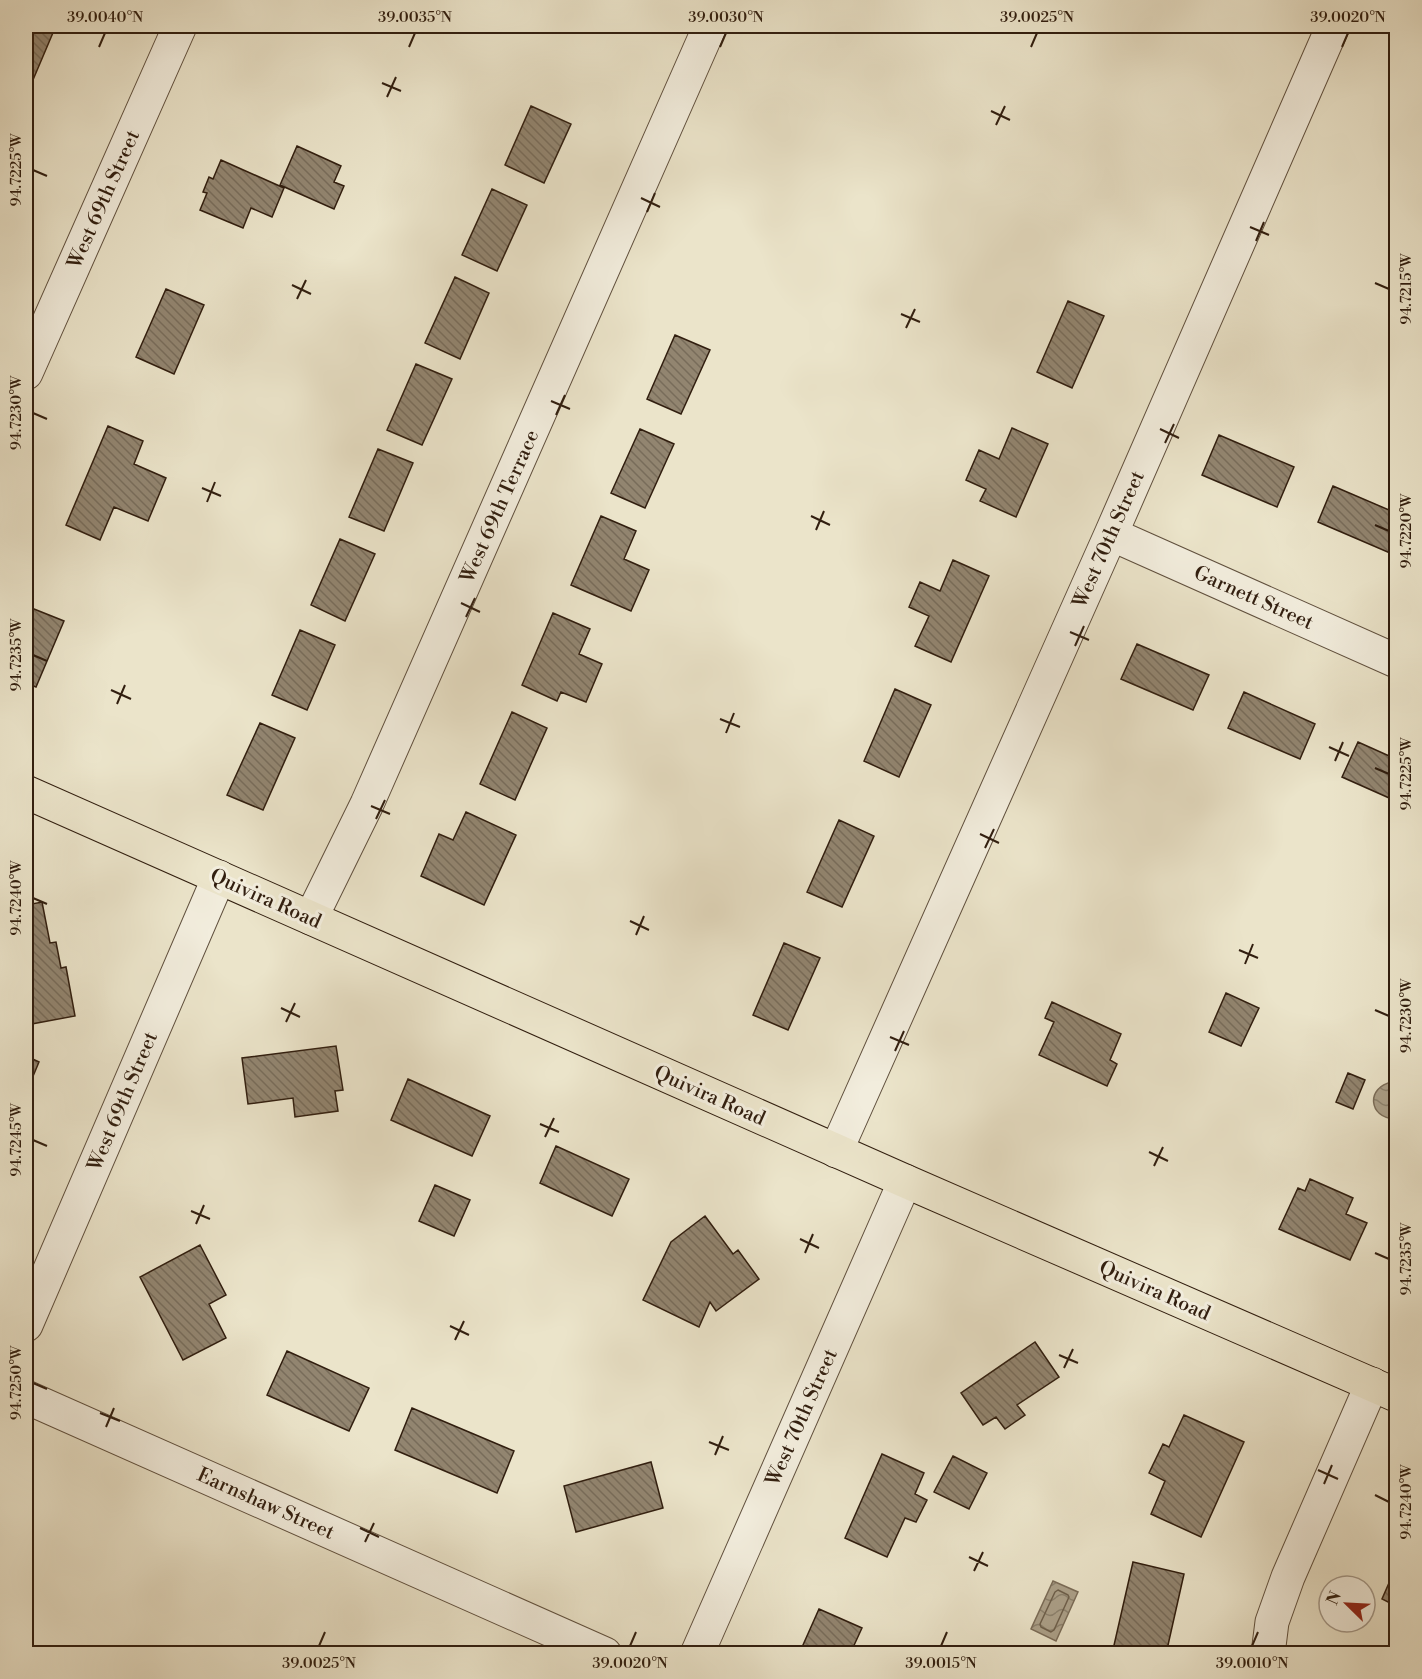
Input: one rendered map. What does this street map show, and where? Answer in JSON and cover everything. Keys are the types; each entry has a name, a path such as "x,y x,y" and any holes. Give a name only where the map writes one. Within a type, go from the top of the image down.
{"main road":[{"name":"Quivira Road","path":"26,792 836,1151 1384,1390"}],"street":[{"name":"West 69th Street","path":"26,373 180,26"},
{"name":"West 69th Terrace","path":"311,918 368,804 710,26"},
{"name":"West 70th Street","path":"836,1151 1111,534 1333,26"},
{"name":"Garnett Street","path":"1111,534 1396,661"},
{"name":"West 69th Street","path":"26,1324 219,877"},
{"name":"West 70th Street","path":"697,1653 905,1181"},
{"path":"1268,1653 1272,1622 1288,1577 1384,1390"},
{"name":"Earnshaw Street","path":"26,1397 605,1653"}],"water":[{"path":"1392,1082 1396,1083 1396,1119 1379,1114 1374,1102 1374,1096 1378,1090"},
{"path":"1053,1581 1078,1592 1056,1641 1031,1629"}],"building":[{"path":"26,26 55,28 27,94"},
{"path":"531,106 571,124 544,183 505,165"},
{"path":"297,146 341,166 334,182 344,186 334,209 280,185"},
{"path":"221,160 284,188 272,217 251,208 243,228 200,210 207,193 203,192 209,177 213,179"},
{"path":"492,189 527,205 497,271 462,255"},
{"path":"455,277 489,293 460,359 425,343"},
{"path":"166,289 204,305 174,374 136,357"},
{"path":"1068,301 1104,316 1072,388 1037,372"},
{"path":"675,335 710,350 681,414 647,399"},
{"path":"416,364 452,379 422,445 387,430"},
{"path":"108,426 143,441 134,464 166,478 148,521 114,507 100,540 66,525"},
{"path":"1012,428 1048,444 1016,517 980,501 986,489 966,480 979,450 999,459"},
{"path":"640,429 674,444 645,508 611,493"},
{"path":"1219,435 1294,467 1277,507 1202,475"},
{"path":"378,449 413,463 384,531 349,517"},
{"path":"1333,486 1396,513 1396,538 1390,553 1318,522"},
{"path":"601,516 636,531 624,559 649,570 631,611 571,585"},
{"path":"340,539 375,554 345,621 311,605"},
{"path":"953,560 989,576 951,662 915,646 929,616 909,607 920,582 940,591"},
{"path":"29,607 64,621 36,687 26,683 26,615"},
{"path":"553,613 590,629 579,654 602,664 586,702 561,692 557,701 522,685"},
{"path":"300,630 335,645 307,710 272,695"},
{"path":"1137,644 1209,675 1193,710 1121,679"},
{"path":"895,689 931,705 899,777 864,761"},
{"path":"1244,692 1315,724 1300,759 1228,728"},
{"path":"512,712 547,728 515,800 480,784"},
{"path":"260,723 295,738 263,810 227,795"},
{"path":"1358,742 1396,759 1396,801 1342,777"},
{"path":"466,812 516,835 484,905 421,876 439,834 453,840"},
{"path":"839,820 874,836 842,907 807,892"},
{"path":"42,902 50,943 56,942 61,968 66,967 75,1016 26,1025 26,905"},
{"path":"784,943 820,958 788,1030 753,1015"},
{"path":"1226,993 1259,1008 1241,1046 1209,1032"},
{"path":"1052,1002 1121,1034 1110,1060 1117,1064 1107,1086 1039,1055 1054,1022 1045,1018"},
{"path":"336,1046 343,1090 335,1091 338,1111 295,1117 293,1098 248,1104 242,1058"},
{"path":"26,1056 39,1062 26,1093"},
{"path":"1348,1073 1365,1080 1353,1109 1336,1102"},
{"path":"408,1079 490,1116 472,1156 391,1120"},
{"path":"556,1146 629,1179 612,1216 540,1183"},
{"path":"1310,1179 1353,1198 1346,1214 1367,1223 1350,1260 1279,1229 1298,1188 1305,1191"},
{"path":"435,1185 470,1200 454,1236 419,1221"},
{"path":"705,1216 733,1254 738,1250 759,1279 716,1311 710,1302 699,1327 643,1300 671,1242"},
{"path":"200,1245 226,1295 209,1304 226,1338 183,1360 140,1277"},
{"path":"1035,1342 1059,1377 1017,1405 1025,1415 1005,1429 996,1417 983,1425 961,1393"},
{"path":"287,1351 369,1388 349,1431 267,1395"},
{"path":"412,1408 514,1451 497,1493 395,1450"},
{"path":"1184,1415 1244,1442 1201,1537 1151,1514 1165,1481 1149,1473 1163,1444 1169,1447"},
{"path":"882,1454 924,1473 915,1494 927,1500 916,1522 905,1518 887,1557 845,1538"},
{"path":"953,1456 987,1473 969,1509 934,1492"},
{"path":"651,1462 663,1508 576,1532 564,1486"},
{"path":"1133,1562 1184,1574 1166,1654 1112,1654"},
{"path":"1396,1567 1396,1606 1382,1599"},
{"path":"819,1609 862,1628 850,1654 799,1654"}]}
